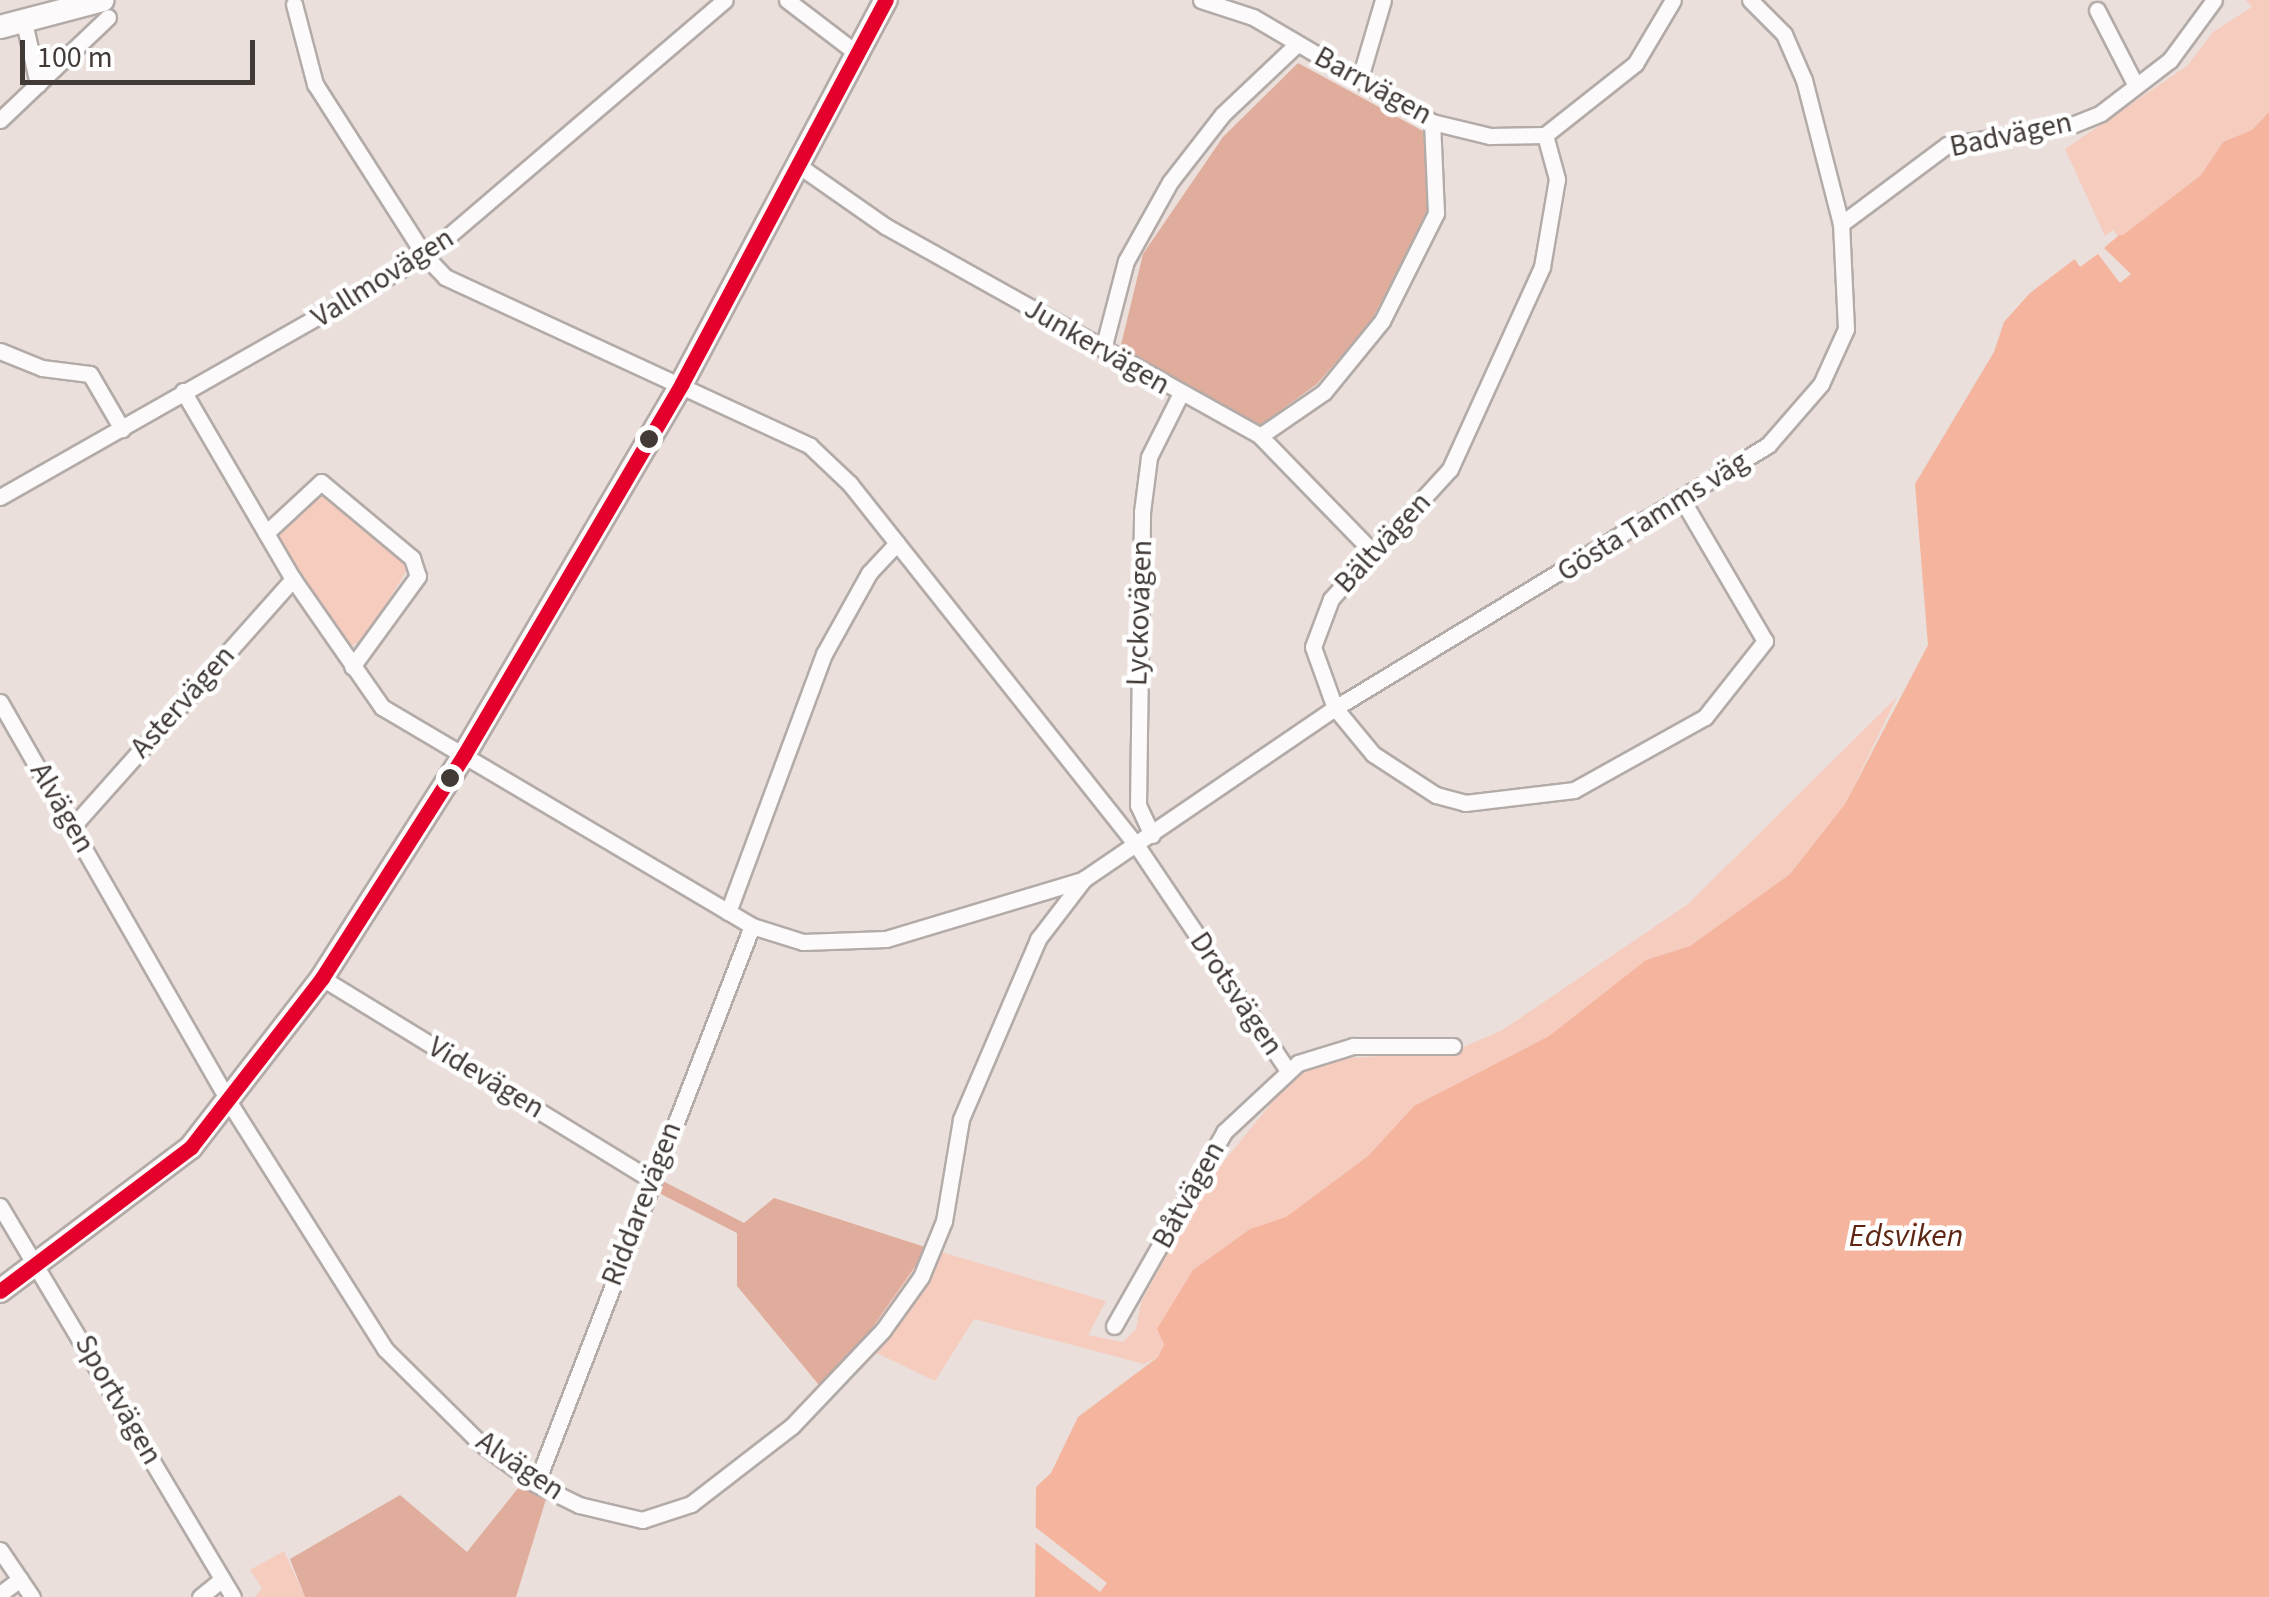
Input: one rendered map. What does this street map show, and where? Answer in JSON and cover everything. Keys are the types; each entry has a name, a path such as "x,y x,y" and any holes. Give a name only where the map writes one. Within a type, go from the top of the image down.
{"street":[{"name":"Vallmovägen","path":"0,497 424,256 725,0"},
{"path":"787,0 859,55"},
{"path":"0,1290 154,1180 229,1102 322,978 464,755 682,384 802,168 886,0"},
{"name":"Barrvägen","path":"1201,0 1253,17 1432,122 1490,136 1545,135"},
{"path":"1360,78 1383,0"},
{"path":"1545,135 1635,64 1674,0"},
{"name":"Gösta Tamms väg","path":"1121,854 1335,708 1683,501 1768,445 1829,371 1846,329 1840,224 1804,80 1784,34 1750,0"},
{"name":"Badvägen","path":"1840,224 1946,145 2072,124 2101,113 2170,60 2214,0"},
{"name":"Drotsvägen","path":"294,4 315,84 424,256 445,277 810,446 897,543 1137,846 1288,1071"},
{"path":"38,84 12,24 62,6 106,9"},
{"path":"0,120 106,9"},
{"path":"2097,10 2136,86"},
{"path":"1103,349 1126,261 1170,182 1223,114 1297,44"},
{"path":"1260,436 1324,392 1382,321 1436,213 1432,122"},
{"name":"Bältvägen","path":"1545,135 1557,179 1542,267 1450,470 1371,550 1331,599 1312,647 1335,708 1374,754 1436,795 1465,803 1574,790 1704,716 1765,641 1683,501"},
{"name":"Junkervägen","path":"802,168 885,226 1180,395 1260,436 1371,550"},
{"path":"0,351 42,368 90,374 122,429"},
{"path":"183,391 294,579 382,707 752,926 803,942 886,938 1084,880"},
{"name":"Lyckovägen","path":"1152,835 1138,806 1142,512 1149,456 1180,395"},
{"path":"266,532 321,482 412,558 418,576 352,667"},
{"path":"728,912 824,654 869,573 897,543"},
{"name":"Astervägen","path":"74,826 294,579"},
{"name":"Alvägen","path":"0,702 229,1102 385,1349 480,1443 536,1484 579,1505 642,1520 691,1504 792,1426 883,1330 921,1277 944,1221 961,1119 1038,938 1084,880 1121,854"},
{"name":"Riddarevägen","path":"536,1484 650,1179 752,926"},
{"name":"Videvägen","path":"322,978 650,1179"},
{"name":"Båtvägen","path":"1114,1326 1224,1132 1288,1071 1353,1046 1453,1046"},
{"name":"Sportvägen","path":"0,1206 37,1262 220,1581 233,1597"},
{"path":"0,1550 32,1597"},
{"path":"0,1594 20,1579"},
{"path":"200,1597 220,1581"}],"shaded area":[{"path":"2246,0 2269,0 2269,112 2252,130 2223,142 2201,175 2123,235 2105,236 2065,149 2187,66 2213,32 2252,7"},
{"path":"1298,63 1423,131 1431,207 1370,323 1317,384 1259,426 1120,349 1143,254 1223,137"},
{"path":"328,495 402,558 407,570 366,638 347,648 278,535 314,497"},
{"path":"1897,697 1845,804 1790,874 1690,946 1646,960 1549,1036 1414,1106 1368,1156 1286,1217 1250,1229 1193,1270 1158,1357 1144,1364 974,1319 935,1381 860,1345 928,1248 1106,1301 1088,1335 1123,1342 1136,1329 1141,1302 1207,1182 1287,1084 1313,1066 1339,1059 1456,1050 1501,1031 1688,904"},
{"path":"659,1179 744,1223 774,1198 928,1248 860,1345 819,1385 737,1286 737,1233 653,1190"},
{"path":"523,1482 547,1496 516,1597 305,1597 290,1559 400,1495 467,1552"},
{"path":"284,1551 305,1597 255,1597 262,1588 250,1570"}],"water":[{"name":"Edsviken","path":"2269,112 2269,1597 1035,1597 1036,1487 1051,1473 1078,1417 1158,1357 1164,1344 1157,1329 1193,1270 1250,1229 1286,1217 1368,1156 1414,1106 1549,1036 1646,960 1690,946 1790,874 1845,804 1928,645 1915,484 1994,352 2004,322 2030,293 2105,236 2123,235 2201,175 2223,142 2252,130"}],"pier":[{"path":"2113,230 2118,236 2104,248 2131,274 2120,283 2098,254 2080,267 2074,258"},
{"path":"1034,1526 1107,1583 1100,1592 1031,1539"}],"transit line":[{"path":"0,1291 191,1147 322,978 464,755 682,383 886,0"}]}
